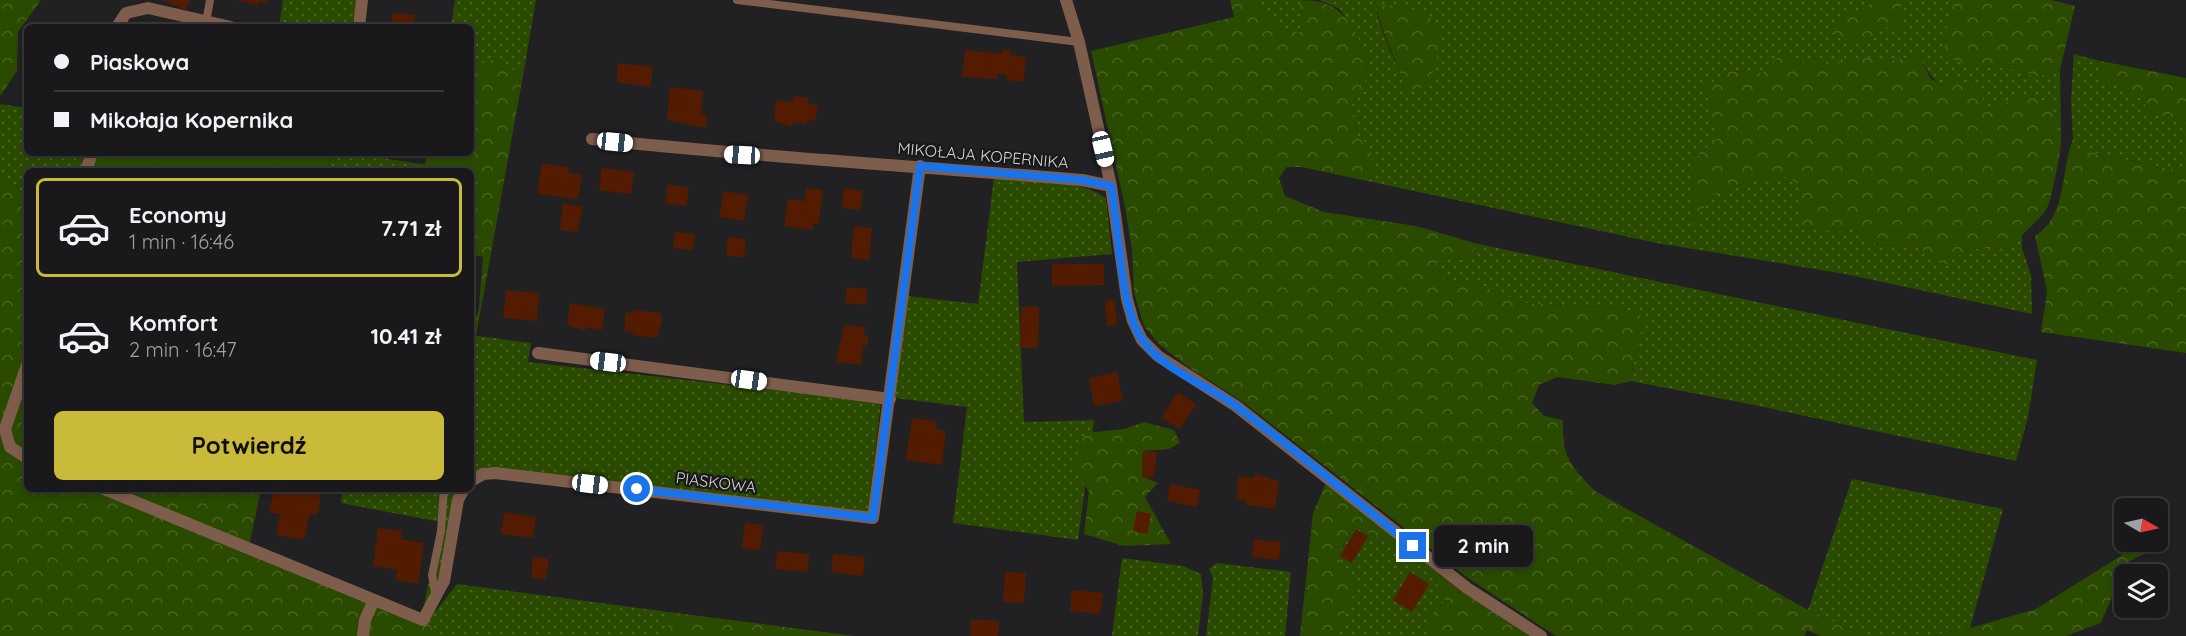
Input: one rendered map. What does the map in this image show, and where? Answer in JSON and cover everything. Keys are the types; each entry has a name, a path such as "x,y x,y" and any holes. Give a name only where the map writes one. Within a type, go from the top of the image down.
{"street":[{"path":"359,24 362,0"},
{"path":"1066,0 1111,186 1127,299 1133,321 1142,340 1158,356 1236,406 1467,588 1541,636"},
{"path":"119,24 126,13 148,8 216,24"},
{"name":"MIKOŁAJA KOPERNIKA","path":"592,140 728,154 920,166 1082,180 1111,186"},
{"path":"538,353 890,399 920,166"},
{"path":"24,374 5,429 10,447 24,456"},
{"name":"PIASKOWA","path":"474,479 483,474 519,475 873,518 890,399"},
{"path":"111,492 423,620 436,598 447,571 458,500 462,492"},
{"path":"363,636 365,620 374,600"}],"lane":[{"path":"206,22 210,0"},
{"path":"737,0 1078,42"},
{"path":"436,598 432,575 441,531 444,492"}],"green space":[{"path":"0,0 41,0 18,32 17,71 0,96"},
{"path":"283,0 357,0 353,24 279,24"},
{"path":"455,0 536,0 523,76 497,59 474,62 474,24 451,24"},
{"path":"1230,0 1255,0 1278,29 1300,32 1300,0 1326,4 1344,16 1369,57 1364,86 1351,107 1358,136 1369,145 1374,168 1372,182 1301,167 1287,167 1279,178 1285,196 1324,212 1416,226 1478,244 1467,260 1437,258 1439,278 1480,285 1523,303 1621,308 1640,314 1643,323 1630,381 1615,385 1557,377 1539,385 1532,403 1544,416 1563,420 1564,443 1569,460 1595,491 1808,610 1866,636 1820,636 1807,630 1804,636 1556,636 1468,578 1243,402 1188,367 1159,344 1144,326 1134,293 1132,250 1125,207 1091,51 1234,17"},
{"path":"1255,0 1300,0 1301,32 1278,29"},
{"path":"1319,0 1951,0 1950,13 1967,65 2010,68 2036,77 2060,70 2061,144 2057,123 1988,109 1978,91 1948,87 1936,81 1920,56 1886,61 1865,57 1838,65 1799,61 1783,52 1762,73 1729,71 1706,87 1717,139 1691,162 1694,194 1691,227 1711,196 1760,178 1788,177 1849,226 1878,245 1918,247 1944,265 1968,249 2012,248 2022,232 2022,248 2031,275 2032,314 1845,274 1657,243 1372,182 1374,168 1358,136 1351,107 1364,86 1369,57 1340,9","holes":["1376,5 1427,87 1405,89 1381,27"]},
{"path":"1876,0 1901,0 1901,28 1880,27 1871,41 1852,44 1830,32 1835,19 1861,10"},
{"path":"1951,0 2051,0 2075,6 2060,70 2036,77 2010,68 1967,65 1943,55"},
{"path":"1376,5 1398,6 1415,10 1427,16 1435,24 1439,35 1439,49 1427,87 1405,90"},
{"path":"1783,52 1799,61 1838,65 1841,59 1865,57 1886,61 1920,56 1930,78 1943,86 1956,76 1978,91 1988,109 2028,95 2051,103 2061,144 2046,210 2012,248 1968,249 1944,266 1918,247 1878,245 1849,226 1837,233 1802,226 1801,187 1788,177 1760,178 1711,196 1691,228 1694,194 1691,162 1717,139 1706,87 1729,71 1762,73"},
{"path":"2074,54 2096,60 2103,78 2142,98 2149,113 2186,121 2186,172 2070,148 2073,139 2071,100"},
{"path":"497,59 523,76 476,336 474,336 474,327 479,307 483,257 474,255 474,168 413,168 414,163 425,164 426,156 474,156 474,62"},
{"path":"2096,60 2186,78 2186,121 2149,113 2142,98 2103,78"},
{"path":"0,104 24,108 24,156 87,156 84,168 24,168 24,193 0,173"},
{"path":"2070,148 2186,172 2186,353 2041,332 2047,291 2035,236 2045,228 2057,208"},
{"path":"96,156 330,156 328,168 92,168"},
{"path":"330,156 371,156 414,163 413,168 328,168"},
{"path":"0,173 24,193 24,492 260,492 248,552 430,624 435,636 0,636"},
{"path":"994,177 1066,183 1094,191 1106,198 1112,254 1017,262 1024,422 1094,420 1078,540 953,523 967,407 895,398 907,296 978,304"},
{"path":"1478,244 2037,360 2028,417 2016,461 1630,381 1643,323 1621,308 1523,303 1480,285 1439,278 1437,258 1467,260"},
{"path":"474,335 531,343 528,362 881,402 868,512 486,467 474,474"},
{"path":"1144,422 1174,430 1180,443 1169,449 1143,451 1142,476 1158,483 1145,497 1171,544 1124,546 1084,534 1089,491 1071,467 1085,433 1124,429"},
{"path":"1852,479 2003,509 1970,628 1929,636 1866,636 1808,610"},
{"path":"1326,483 1459,590 1530,636 1429,636 1429,616 1445,601 1433,574 1383,540 1353,526 1337,558 1357,585 1336,636 1300,636 1313,513"},
{"path":"342,492 455,492 442,571 422,615 441,522 341,503"},
{"path":"1353,526 1383,540 1433,574 1445,601 1429,616 1429,636 1336,636 1357,585 1337,558"},
{"path":"2127,552 2148,552 2126,564 2114,564 2114,592 2101,623 2066,636 1929,636 1970,628 2036,609"},
{"path":"1122,558 1183,566 1201,574 1203,594 1198,636 1112,636"},
{"path":"1217,563 1291,572 1285,636 1206,636 1213,578 1209,569"},
{"path":"457,584 669,612 667,636 434,636 426,623"},
{"path":"669,612 855,636 667,636"}],"building":[{"path":"162,0 190,0 186,10"},
{"path":"235,0 269,0 268,3 258,2 258,5"},
{"path":"393,13 415,15 414,24 390,24"},
{"path":"965,50 1002,54 1003,50 1011,50 1010,55 1026,57 1023,82 1006,80 1007,75 997,74 997,79 962,77"},
{"path":"618,63 653,67 650,87 617,82"},
{"path":"670,87 703,91 701,115 707,115 706,128 667,120"},
{"path":"794,96 809,98 808,104 818,105 815,121 807,120 807,124 793,123 792,127 774,121 776,100 793,102"},
{"path":"542,163 568,167 569,173 582,175 578,199 537,194"},
{"path":"602,168 634,172 631,194 599,190"},
{"path":"668,184 689,188 686,206 665,203"},
{"path":"806,188 823,190 819,224 814,223 813,230 784,226 788,199 805,201"},
{"path":"844,188 863,191 860,210 842,208"},
{"path":"724,191 748,195 744,221 719,217"},
{"path":"563,203 583,207 577,232 560,230"},
{"path":"854,226 872,228 869,260 851,258"},
{"path":"675,232 695,234 693,250 673,248"},
{"path":"728,237 746,239 744,257 726,256"},
{"path":"1052,264 1104,264 1104,285 1052,286"},
{"path":"847,287 867,289 866,305 845,303"},
{"path":"506,290 539,293 537,321 503,318"},
{"path":"1115,300 1117,325 1107,326 1105,301"},
{"path":"570,303 605,309 602,330 586,327 585,331 567,325"},
{"path":"1021,307 1039,307 1038,348 1020,348"},
{"path":"635,310 660,313 662,319 657,338 632,335 633,332 624,331 626,312 635,313"},
{"path":"844,325 865,327 864,335 869,336 867,346 863,345 861,365 836,362"},
{"path":"1117,372 1123,401 1094,406 1089,378"},
{"path":"1178,392 1196,404 1180,429 1161,418"},
{"path":"912,418 937,421 936,429 946,431 942,465 906,460"},
{"path":"1143,451 1157,452 1154,478 1142,477"},
{"path":"1255,474 1279,481 1275,509 1246,505 1246,501 1236,499 1239,476 1254,478"},
{"path":"1170,484 1200,490 1197,507 1167,501"},
{"path":"273,492 322,493 317,515 310,513 304,540 276,535 280,514 269,513"},
{"path":"1137,511 1151,514 1147,534 1133,531"},
{"path":"504,512 536,517 533,538 501,534"},
{"path":"745,523 763,525 760,550 742,548"},
{"path":"378,528 402,531 401,539 424,543 418,584 395,580 397,570 373,566"},
{"path":"1356,529 1368,536 1352,563 1340,556"},
{"path":"1254,539 1281,542 1279,560 1252,557"},
{"path":"777,551 809,554 808,572 775,569"},
{"path":"833,554 865,557 863,576 831,572"},
{"path":"533,557 549,559 546,579 531,578"},
{"path":"1005,572 1026,573 1024,603 1003,602"},
{"path":"1410,572 1429,584 1412,612 1393,600"},
{"path":"1072,590 1103,593 1100,614 1070,611"},
{"path":"971,619 999,621 998,636 970,636"}],"route":[{"path":"637,489 873,518 920,166 1082,180 1111,186 1118,219 1127,299 1133,321 1142,340 1158,356 1236,406 1413,546"}]}
